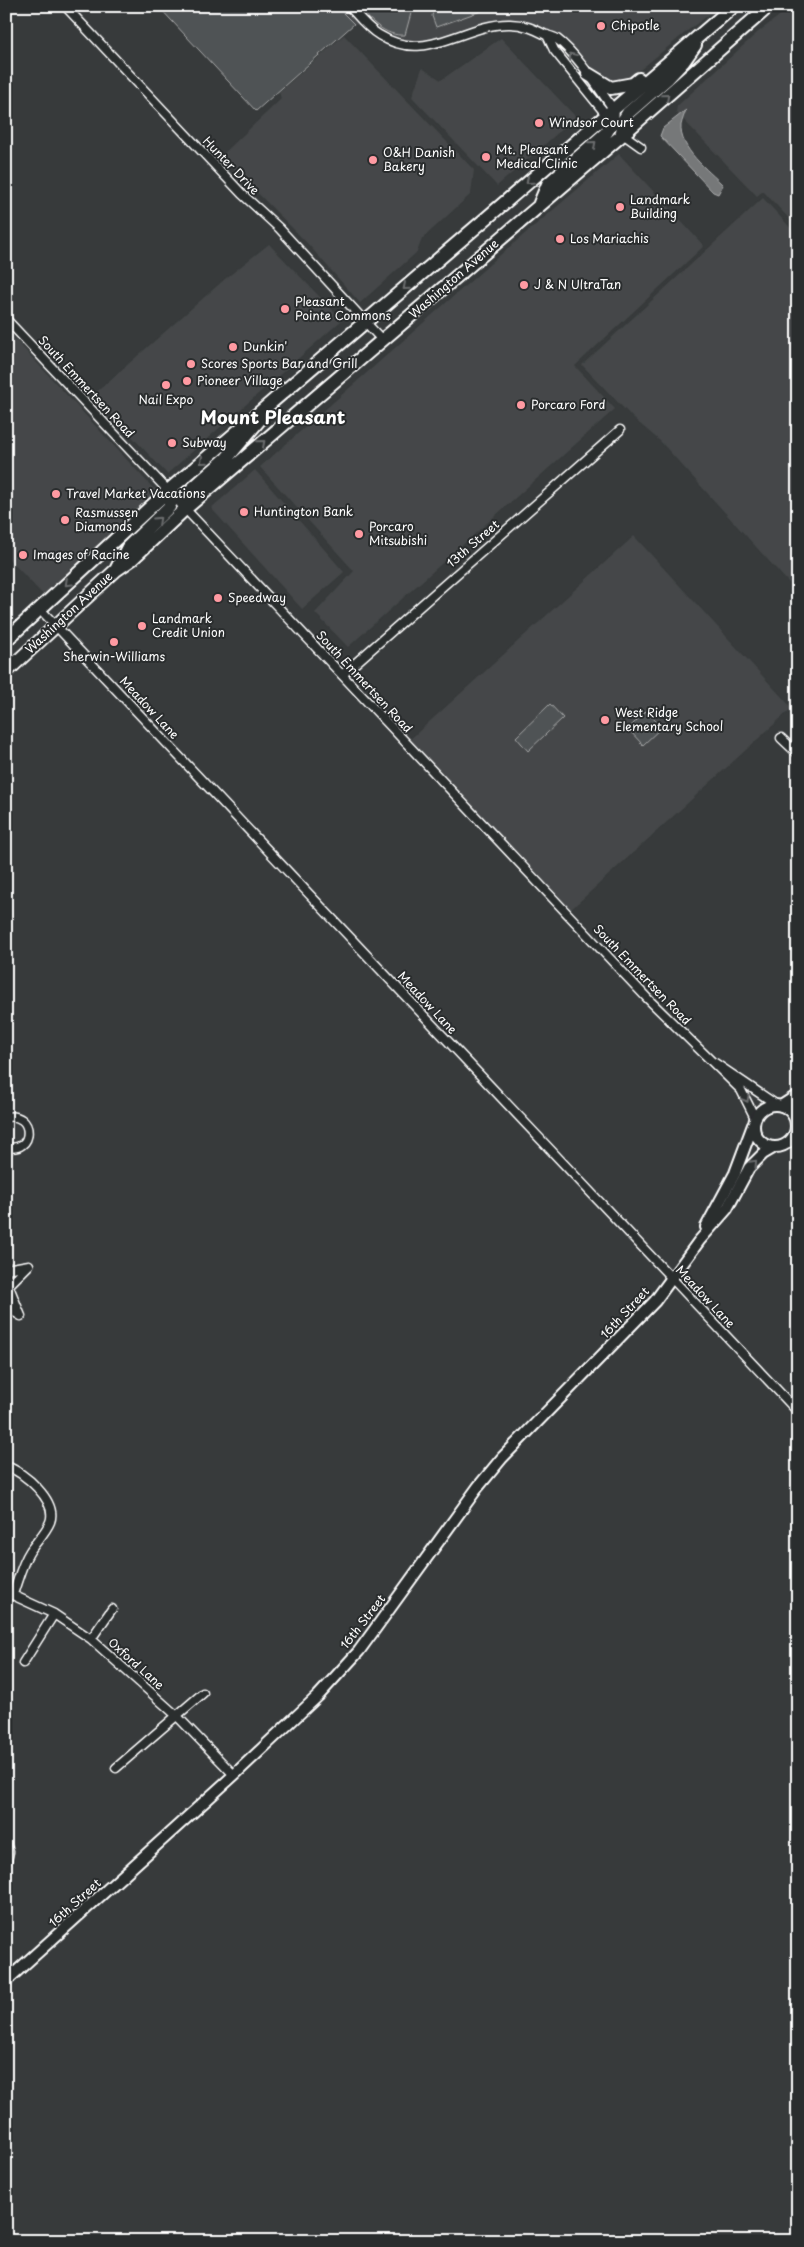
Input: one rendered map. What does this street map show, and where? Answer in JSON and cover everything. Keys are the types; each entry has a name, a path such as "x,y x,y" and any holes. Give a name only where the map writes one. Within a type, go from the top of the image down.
{"main road":[{"name":"Washington Avenue","path":"6,672 116,570 132,559 186,509 539,206 705,30 734,6"},
{"name":"Washington Avenue","path":"6,640 168,491 366,322 618,122 769,6"},
{"path":"588,74 611,88 633,84 693,33 705,30"},
{"path":"186,509 186,497 192,489 239,446 275,400"},
{"path":"116,570 128,546 169,507 171,502 168,491"}],"street":[{"name":"Hunter Drive","path":"65,6 242,194 279,228 382,340"},
{"path":"349,6 367,26 380,36 408,45 434,44 498,24 523,25 556,38 588,74 618,122"},
{"path":"547,35 554,50 641,147"},
{"name":"South Emmertsen Road","path":"6,319 647,998 741,1090 754,1122"},
{"name":"13th Street","path":"342,675 620,430"},
{"name":"Meadow Lane","path":"40,609 798,1412"},
{"path":"781,738 798,754"},
{"name":"South Emmertsen Road","path":"707,1058 779,1106"},
{"path":"775,1147 762,1143 754,1132 754,1122 764,1108 779,1106 798,1095"},
{"name":"16th Street","path":"6,1981 234,1775 318,1696 353,1657 388,1612 478,1487 502,1458 624,1334 673,1279 699,1242 727,1209 749,1168 763,1154 788,1142 797,1126 794,1116 790,1111 779,1106"},
{"path":"6,1117 12,1116 22,1119 28,1128 28,1133 24,1144 19,1147 6,1148"},
{"name":"16th Street","path":"699,1242 735,1173 754,1122"},
{"path":"6,1269 29,1265 8,1287 21,1316 6,1307"},
{"path":"6,1466 14,1468 37,1487 50,1506 51,1522 29,1553 9,1593"},
{"name":"Oxford Lane","path":"9,1593 54,1614 91,1639 177,1716 234,1775"},
{"path":"91,1639 112,1609"},
{"path":"23,1663 54,1614"},
{"path":"116,1768 203,1693"},
{"path":"6,1844 9,1852 6,1865"}],"shaded area":[{"path":"158,6 336,6 354,24 256,111"},
{"path":"336,6 721,6 691,28 606,98 556,38 511,24 439,43 408,45 367,26 354,24"},
{"path":"357,6 413,6 405,35 398,35 384,30"},
{"path":"434,6 495,6 436,27 432,16"},
{"path":"792,6 798,6 798,228 763,191 757,196 676,112 677,106 757,33"},
{"path":"344,35 474,170 471,194 422,239 417,252 360,303 307,243 221,156 281,99 279,92"},
{"path":"501,38 576,117 497,186 412,97 422,68 441,80"},
{"path":"686,110 681,125 685,142 689,151 723,185 718,194 713,192 660,136 663,128"},
{"path":"619,154 704,246 575,366 615,409 348,647 315,613 354,571 260,467 507,249"},
{"path":"763,198 798,236 798,593 660,441 633,418 582,365"},
{"path":"269,244 342,320 167,474 93,395 225,279"},
{"path":"14,338 153,488 168,491 49,601 6,556 6,345"},
{"path":"255,470 344,572 302,609 211,508"},
{"name":"West Ridge Elementary School","path":"634,536 792,708 567,913 406,743"},
{"path":"550,704 563,718 528,751 516,737"},
{"path":"646,711 662,727 643,745 628,729"}],"place":[{"name":"Chipotle","path":"601,26"},
{"name":"Windsor Court","path":"539,123"},
{"name":"Mt. Pleasant Medical Clinic","path":"486,157"},
{"name":"O&H Danish Bakery","path":"373,160"},
{"name":"Landmark Building","path":"620,207"},
{"name":"Los Mariachis","path":"560,239"},
{"name":"J & N UltraTan","path":"524,285"},
{"name":"Pleasant Pointe Commons","path":"285,309"},
{"name":"Dunkin'","path":"233,347"},
{"name":"Scores Sports Bar and Grill","path":"191,364"},
{"name":"Pioneer Village","path":"187,381"},
{"name":"Nail Expo","path":"166,385"},
{"name":"Porcaro Ford","path":"521,405"},
{"name":"Subway","path":"172,443"},
{"name":"Travel Market Vacations","path":"56,494"},
{"name":"Huntington Bank","path":"244,512"},
{"name":"Rasmussen Diamonds","path":"65,520"},
{"name":"Porcaro Mitsubishi","path":"359,534"},
{"name":"Images of Racine","path":"23,555"},
{"name":"Speedway","path":"218,598"},
{"name":"Landmark Credit Union","path":"142,626"},
{"name":"Sherwin-Williams","path":"114,642"},
{"name":"West Ridge Elementary School","path":"605,720"}],"district":[{"name":"Mount Pleasant","path":"273,418"}]}
